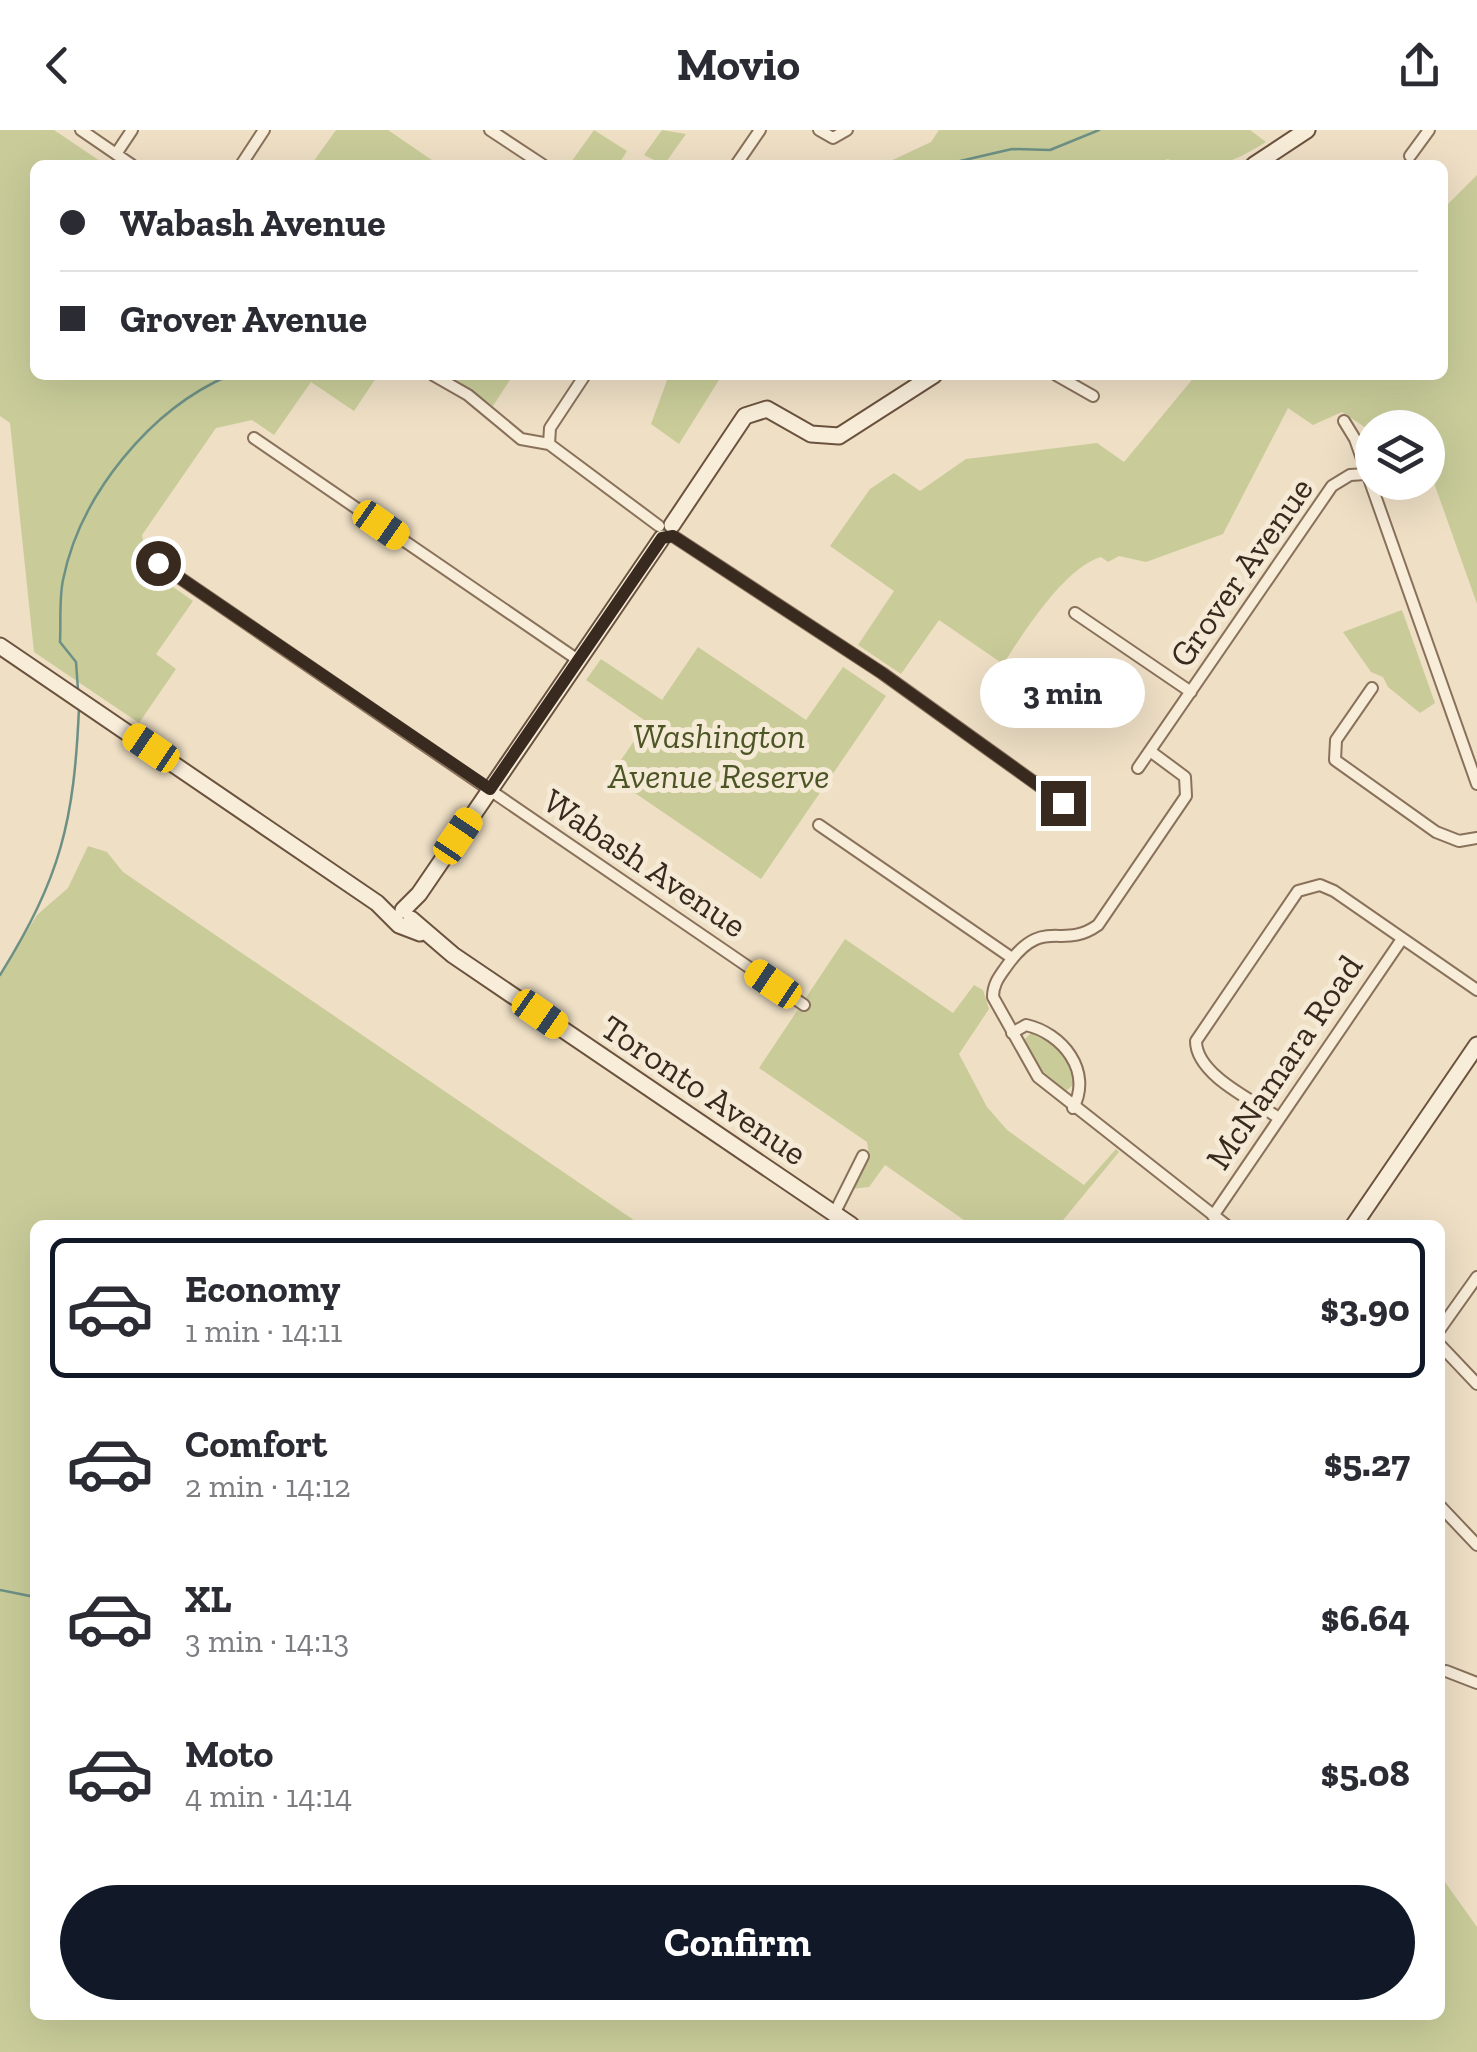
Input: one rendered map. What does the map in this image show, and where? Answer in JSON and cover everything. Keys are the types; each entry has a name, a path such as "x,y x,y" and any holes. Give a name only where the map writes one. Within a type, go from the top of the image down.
{"street":[{"path":"81,130 125,160"},
{"path":"116,154 132,130"},
{"path":"244,160 264,130"},
{"path":"490,130 535,160"},
{"path":"739,160 760,130"},
{"path":"819,130 833,138 847,130"},
{"path":"1262,160 1307,130"},
{"path":"1410,156 1428,130"},
{"path":"442,380 468,395 521,439 549,444 666,531 882,673 1063,803"},
{"path":"549,444 550,428 582,380"},
{"path":"404,917 737,426 760,410 779,412 811,434 829,438 851,430 926,380"},
{"path":"1065,380 1093,396"},
{"path":"1344,421 1355,448"},
{"path":"254,438 578,660"},
{"name":"Grover Avenue","path":"1138,768 1332,486 1355,475"},
{"path":"1375,500 1477,784"},
{"name":"Wabash Avenue","path":"158,563 804,1005"},
{"path":"1076,613 1191,692"},
{"name":"Toronto Avenue","path":"0,646 377,903 404,917 830,1216"},
{"path":"1372,688 1336,740 1335,760 1436,832 1458,841 1477,838"},
{"path":"1150,751 1186,778 1187,793 1098,925 1081,934 1042,934 1021,946 993,988 995,1006 1038,1078 1219,1220"},
{"path":"820,824 1012,958"},
{"path":"1279,1118 1200,1060 1196,1042 1214,1010 1302,888 1326,887 1477,990"},
{"name":"McNamara Road","path":"1213,1216 1402,939"},
{"path":"1012,1033 1026,1026 1044,1029 1066,1048 1078,1069 1079,1090 1073,1108"},
{"path":"1357,1220 1475,1052"},
{"path":"830,1216 863,1156"},
{"path":"1445,1322 1477,1277"},
{"path":"1445,1350 1477,1384"},
{"path":"1445,1511 1477,1546"},
{"path":"1446,1671 1477,1684"}],"green space":[{"path":"0,130 54,130 99,160 30,160 30,380 375,380 354,411 311,382 274,435 252,420 216,428 142,535 149,570 193,601 156,654 176,669 139,723 34,652 10,423 0,416"},
{"path":"336,130 388,130 432,160 315,160"},
{"path":"594,130 627,151 621,160 573,160"},
{"path":"662,130 686,134 668,160 644,155"},
{"path":"939,130 1250,130 1266,142 1231,160 893,160 931,142"},
{"path":"1477,175 1477,604 1440,500 1445,500 1445,410 1355,410 1355,421 1342,412 1313,425 1288,408 1223,534 1146,562 1119,556 1108,562 1101,557 1087,563 1046,602 1003,664 939,620 901,674 858,645 894,591 830,546 870,489 894,473 920,491 966,459 1097,443 1124,462 1192,380 1448,380 1448,204"},
{"path":"453,380 510,380 493,406"},
{"path":"667,380 719,380 679,444 651,424"},
{"path":"1402,610 1435,703 1420,713 1388,687 1383,677 1371,672 1343,632"},
{"name":"Washington Avenue Reserve","path":"698,647 806,720 843,667 886,696 761,879 610,776 647,722 586,680 601,659 662,700"},
{"path":"88,846 107,852 123,872 634,1220 30,1220 30,2020 1445,2020 1445,1882 1477,1927 1477,2052 0,2052 0,975 37,915 68,888"},
{"path":"845,939 953,1013 974,985 983,990 989,1009 959,1054 987,1107 1007,1130 1084,1185 1116,1149 1119,1152 1063,1220 964,1220 885,1165 869,1187 851,1189 869,1156 867,1142 759,1068"},
{"path":"1031,1033 1047,1039 1065,1059 1074,1084 1066,1091 1045,1078 1035,1063 1025,1039"}],"waterway":[{"path":"965,160 1012,149 1050,150 1099,130"},
{"path":"78,690 76,662 60,642 61,603 63,580 85,517 102,487 146,432 173,409 220,380"},
{"path":"0,975 37,908 60,848 73,784 79,708"},
{"path":"0,1590 30,1596"}],"route":[{"path":"158,563 490,789 662,538 673,536 882,673 1063,803"}]}
